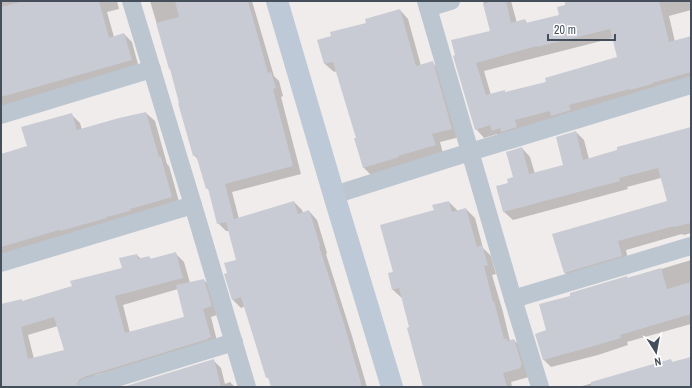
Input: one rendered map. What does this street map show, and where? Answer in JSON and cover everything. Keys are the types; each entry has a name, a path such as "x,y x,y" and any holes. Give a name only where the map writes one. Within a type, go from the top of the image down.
{"street":[{"path":"131,1 194,205 247,387"},
{"path":"277,1 392,387"},
{"path":"451,1 427,4 540,387"},
{"path":"1,115 152,69"},
{"path":"334,195 691,85"},
{"path":"1,263 194,205"},
{"path":"513,299 691,246"},
{"path":"87,387 234,342"}],"building":[{"path":"24,1 99,1 109,38 124,33 132,60 1,97 1,7"},
{"path":"175,1 248,1 268,73 271,72 276,88 273,89 293,166 225,184 234,219 294,201 298,214 309,210 362,387 271,387 268,377 266,378 241,297 232,300 224,274 227,273 224,263 236,260 226,222 217,224 208,188 206,189 196,155 193,156 156,23 179,17"},
{"path":"494,1 506,1 511,23 525,19 526,23 559,15 557,7 565,5 565,1 659,1 669,42 691,36 691,72 630,90 569,105 571,110 551,116 550,111 515,120 517,127 501,132 500,128 492,131 490,125 475,130 453,56 455,55 451,40 490,31 483,4","holes":["610,29 617,57 545,78 546,82 486,95 476,63 537,46"]},
{"path":"400,9 416,66 433,61 452,129 432,134 436,145 363,168 354,138 356,138 333,62 324,64 317,40 331,36 330,32 366,23 365,19"},
{"path":"146,112 172,197 130,209 130,211 106,217 107,218 1,247 1,154 27,146 21,127 72,113 77,130"},
{"path":"691,127 691,223 618,241 622,256 564,273 552,234 667,201 658,168 619,178 620,181 503,212 496,186 508,183 507,179 513,177 506,152 522,147 529,174 563,165 556,137 576,131 583,160 617,150 617,147"},
{"path":"449,201 452,212 466,208 477,247 482,245 488,265 484,266 504,339 507,338 507,341 514,339 522,365 520,366 521,368 503,373 507,387 423,387 407,328 409,327 399,288 392,290 388,273 393,272 380,225 434,210 432,205"},
{"path":"176,252 183,278 115,296 125,333 184,317 176,285 204,279 212,306 203,309 211,337 84,377 79,380 77,387 1,387 1,304 22,299 22,301 72,286 70,281 122,268 119,258 137,254 138,259 149,256 150,259","holes":["54,317 64,350 28,359 21,327"]},
{"path":"661,268 667,289 691,282 691,314 620,335 621,338 543,360 535,334 546,330 539,304 570,296 570,293 627,276 627,278"},
{"path":"691,357 691,387 591,387 591,382 671,359 672,362"},
{"path":"214,359 221,387 123,387"}]}
